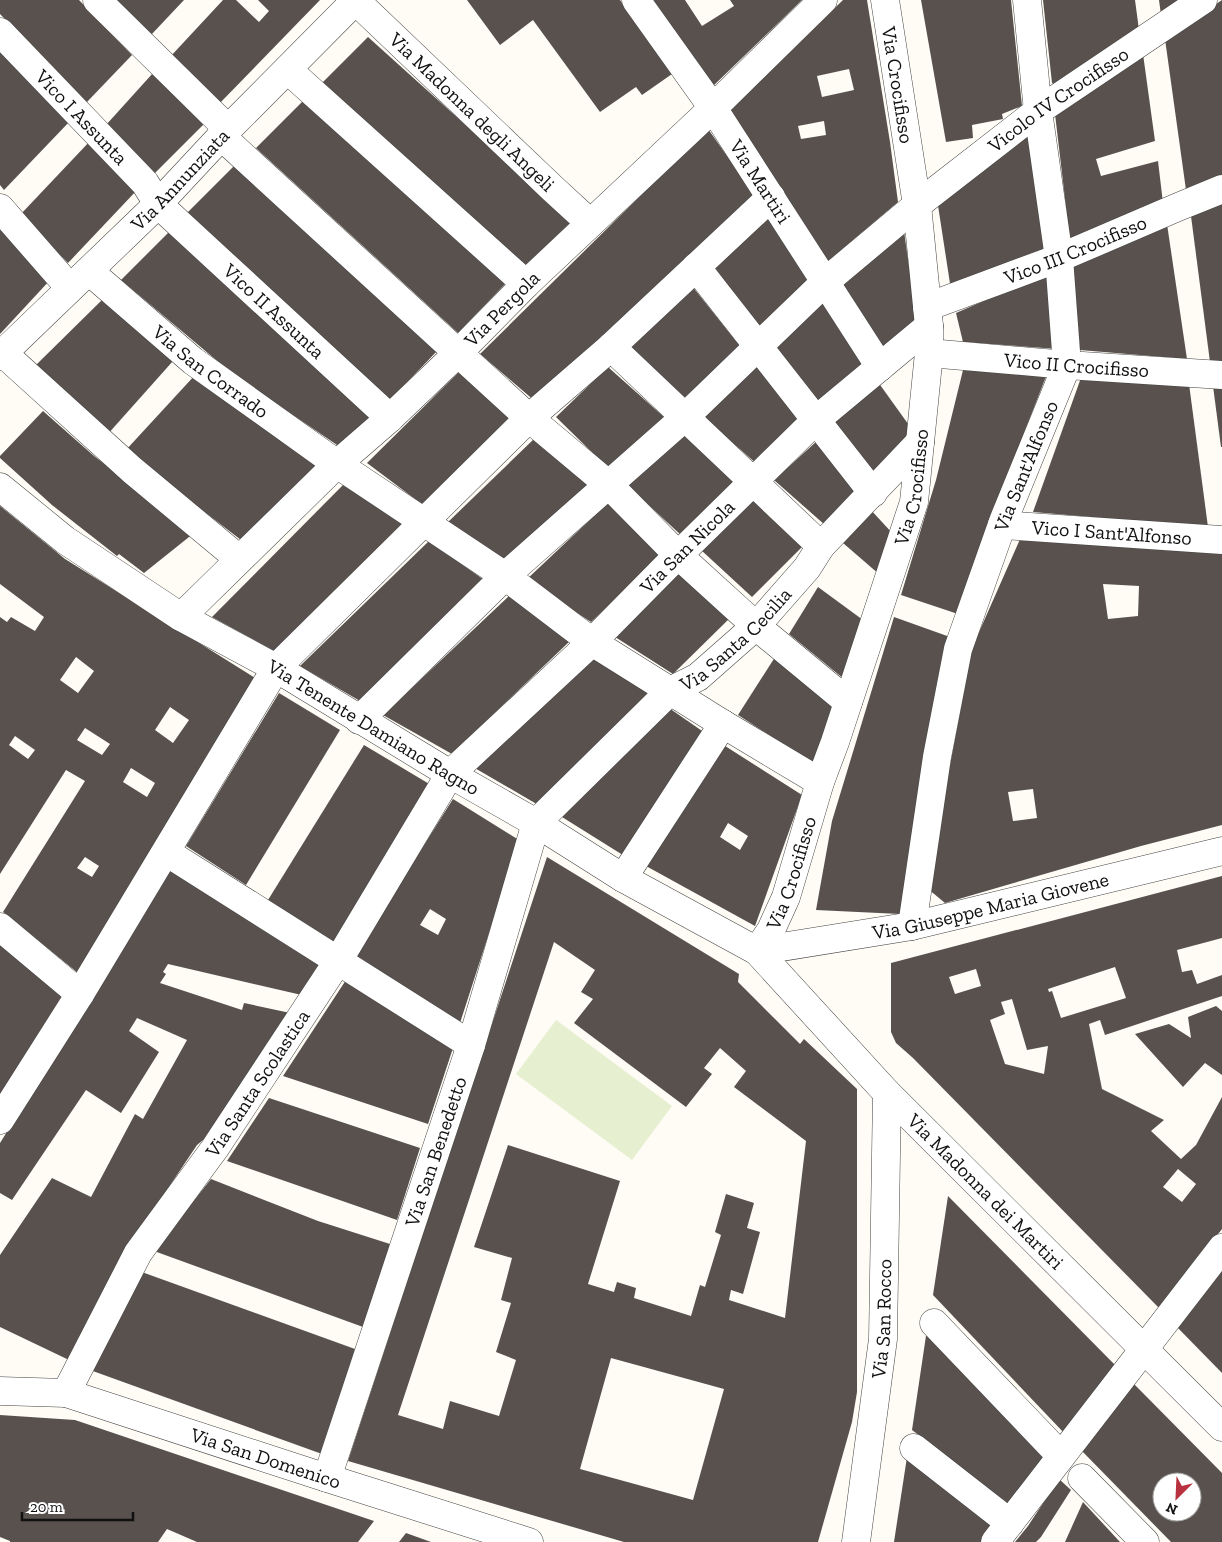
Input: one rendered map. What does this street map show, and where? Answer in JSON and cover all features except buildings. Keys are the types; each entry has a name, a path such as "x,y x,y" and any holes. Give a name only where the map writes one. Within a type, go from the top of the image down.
{"street":[{"path":"97,0 225,133 458,353 529,418 609,485 678,555 756,626 848,702"},
{"name":"Via Annunziata","path":"1,354 158,204 355,0"},
{"name":"Via Madonna degli Angeli","path":"355,0 590,223"},
{"name":"Via Martiri","path":"636,0 712,108 880,367"},
{"name":"Via Pergola","path":"181,617 337,464 390,418 526,284 823,0"},
{"name":"Via Crocifisso","path":"757,951 771,930 786,897 820,782 914,502 928,329 917,205 885,0"},
{"name":"Via Sant'Alfonso","path":"912,926 937,757 958,649 1002,525 1067,365 1059,258 1038,111 1027,0"},
{"name":"Vicolo IV Crocifisso","path":"359,720 505,576 685,417 825,282 917,205 1038,111 1203,0"},
{"name":"Vico I Assunta","path":"0,32 145,183 158,204"},
{"path":"288,70 526,284"},
{"name":"Vico III Crocifisso","path":"928,329 1059,258 1222,189"},
{"path":"0,1120 80,994 276,668 529,418 611,347 771,197"},
{"name":"Vico II Assunta","path":"158,204 390,418"},
{"name":"Via San Corrado","path":"0,208 79,280 337,464 505,576 592,642 820,782"},
{"path":"696,267 873,493"},
{"name":"Vico II Crocifisso","path":"928,329 1067,365 1222,375"},
{"name":"Via San Nicola","path":"450,774 592,642 816,420 928,329"},
{"path":"611,347 821,546"},
{"path":"1,354 132,470 239,559"},
{"name":"Via Santa Cecilia","path":"536,823 670,691 698,677 756,626 808,568 821,546 920,442"},
{"name":"Via Tenente Damiano Ragno","path":"0,487 65,540 181,617 276,668 359,720 536,823 623,878 757,951"},
{"name":"Vico I Sant'Alfonso","path":"1002,525 1222,540"},
{"path":"623,878 723,724"},
{"name":"Via Santa Scolastica","path":"66,1393 138,1253 215,1148 338,961 450,774"},
{"name":"Via San Benedetto","path":"327,1478 471,1045 536,823"},
{"name":"Via Giuseppe Maria Giovene","path":"757,951 912,926 1222,851"},
{"path":"166,852 471,1045"},
{"path":"0,927 80,994"},
{"name":"Via Madonna dei Martiri","path":"757,951 887,1093 1222,1427"},
{"name":"Via San Rocco","path":"856,1542 883,1339 887,1093"},
{"path":"914,1448 1002,1532 1222,1248"},
{"path":"934,1323 1061,1456"},
{"name":"Via San Domenico","path":"0,1391 66,1393 529,1542"},
{"path":"1082,1478 1145,1542"}],"green space":[{"path":"556,1020 672,1106 632,1160 516,1074"}]}
